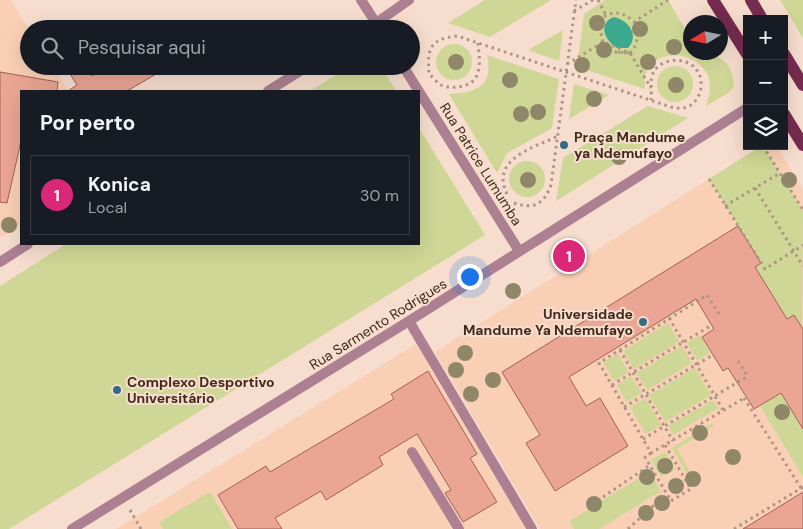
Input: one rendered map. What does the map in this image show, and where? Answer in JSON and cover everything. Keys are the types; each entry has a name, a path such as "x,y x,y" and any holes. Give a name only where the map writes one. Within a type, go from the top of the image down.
{"main road":[{"path":"713,0 743,48"},
{"path":"751,0 760,15"},
{"path":"788,60 803,85"},
{"path":"788,120 803,144"}],"street":[{"path":"362,0 374,20"},
{"path":"385,20 409,0"},
{"path":"270,90 294,75"},
{"name":"Rua Patrice Lumumba","path":"409,75 418,90"},
{"name":"Rua Patrice Lumumba","path":"420,93 519,251"},
{"name":"Rua Sarmento Rodrigues","path":"72,529 409,321 743,111"},
{"path":"0,262 26,245"},
{"path":"409,321 532,529"},
{"path":"412,452 459,529"}],"path":[{"path":"514,202 522,206 540,202 547,196 551,185 576,0"},
{"path":"574,11 593,0"},
{"path":"598,0 606,15"},
{"path":"634,22 668,0"},
{"path":"630,53 635,48 638,40 634,22 628,16 620,13 606,15 602,19 600,26 603,42 630,53 652,88"},
{"path":"478,43 480,64 477,78 467,85 454,88 441,85 429,74 428,57 433,44 444,38 458,36 651,100 682,109 692,104 699,96 701,87 699,74 692,65 682,61 670,60 658,66 652,76 651,100"},
{"path":"567,64 603,42"},
{"path":"506,194 502,185 503,173 509,161 558,136"},
{"path":"766,150 803,210"},
{"path":"726,206 780,173"},
{"path":"709,179 765,269 803,245"},
{"path":"755,188 803,266"},
{"path":"652,453 599,362 707,295 719,314"},
{"path":"669,318 723,410"},
{"path":"612,385 712,325"},
{"path":"620,350 672,440"},
{"path":"624,407 713,355"},
{"path":"643,439 748,377 738,361"},
{"path":"666,445 691,489 671,501 645,457 745,397 802,487 734,529"},
{"path":"603,497 650,465"},
{"path":"628,529 666,494"},
{"path":"124,497 141,529"}],"shaded area":[{"path":"0,0 11,0 23,20 20,20 20,75 57,75 68,90 20,90 20,226 0,238"},
{"name":"Universidade Mandume Ya Ndemufayo","path":"755,150 779,150 803,189 803,529 540,529 435,352"},
{"path":"416,344 526,529 116,529"}],"green space":[{"path":"485,0 551,0 490,37 448,23"},
{"path":"605,0 668,0 683,25 683,56 673,55 664,57 649,67 646,72 645,89 577,67 584,14"},
{"path":"780,0 803,0 803,38"},
{"path":"563,30 559,61 528,50"},
{"path":"454,44 461,45 467,49 471,55 471,69 467,75 461,79 454,80 447,79 441,75 437,69 436,62 437,55 441,49 447,45"},
{"path":"487,55 559,79 552,128 507,153 497,173 449,94 467,92 481,86 488,74"},
{"path":"693,60 723,60 731,69 733,77 734,87 728,93 706,106 710,86 709,79 699,64"},
{"path":"675,66 682,67 688,71 692,77 692,91 688,97 682,101 675,102 668,101 662,97 658,91 657,84 658,77 662,71 668,67"},
{"path":"336,75 386,75 395,90 312,90"},
{"path":"574,84 609,95 569,119"},
{"path":"648,106 688,118 556,201 563,158"},
{"name":"Complexo Desportivo Universitário","path":"420,130 485,235 9,529 0,529 0,286 64,245 420,245"},
{"path":"755,150 766,150 803,210 802,328 794,315 787,319 755,267 761,262 709,179"},
{"path":"527,161 534,162 540,166 544,172 544,186 540,192 534,196 527,197 520,196 514,192 510,186 509,179 510,172 514,166 520,162"},
{"path":"668,323 679,342 634,369 623,351"},
{"path":"700,335 710,353 697,361 687,343"},
{"path":"682,346 692,363 647,390 636,373"},
{"path":"618,354 629,372 614,381 603,362"},
{"path":"695,368 711,395 665,422 649,395"},
{"path":"631,376 642,393 627,402 617,385"},
{"path":"781,393 803,429 803,477 760,406"},
{"path":"645,398 661,425 646,434 630,407"},
{"path":"713,400 718,408 673,435 668,426"},
{"path":"712,423 714,426 677,449 696,482 693,484 672,448"},
{"path":"665,452 675,469 661,477 651,460"},
{"path":"649,472 661,491 599,529 574,529 569,521"},
{"path":"210,492 232,529 163,529 159,522"}],"water":[{"path":"614,17 624,21 633,33 633,38 628,48 617,48 606,37 604,28 606,23"}],"building":[{"path":"0,72 58,82 57,90 20,90 20,145 7,203 0,202"},
{"path":"71,75 155,75 129,90 70,90 77,85"},
{"path":"738,226 761,263 755,267 787,319 794,315 803,329 803,429 781,393 754,409 728,368 723,371 702,337 714,329 696,299 569,377 586,406 600,398 628,446 555,491 526,443 540,435 502,372"},
{"path":"428,371 477,454 470,458 497,502 463,522 445,493 451,490 417,434 379,457 383,465 326,500 321,491 275,518 282,529 238,529 218,495 266,466 270,472 394,399 391,394"},
{"path":"803,492 803,529 743,529"}],"place":[{"name":"Praça Mandume ya Ndemufayo","path":"564,145"},
{"name":"Konica","path":"569,256"},
{"name":"Universidade Mandume Ya Ndemufayo","path":"643,322"},
{"name":"Complexo Desportivo Universitário","path":"117,390"}]}
